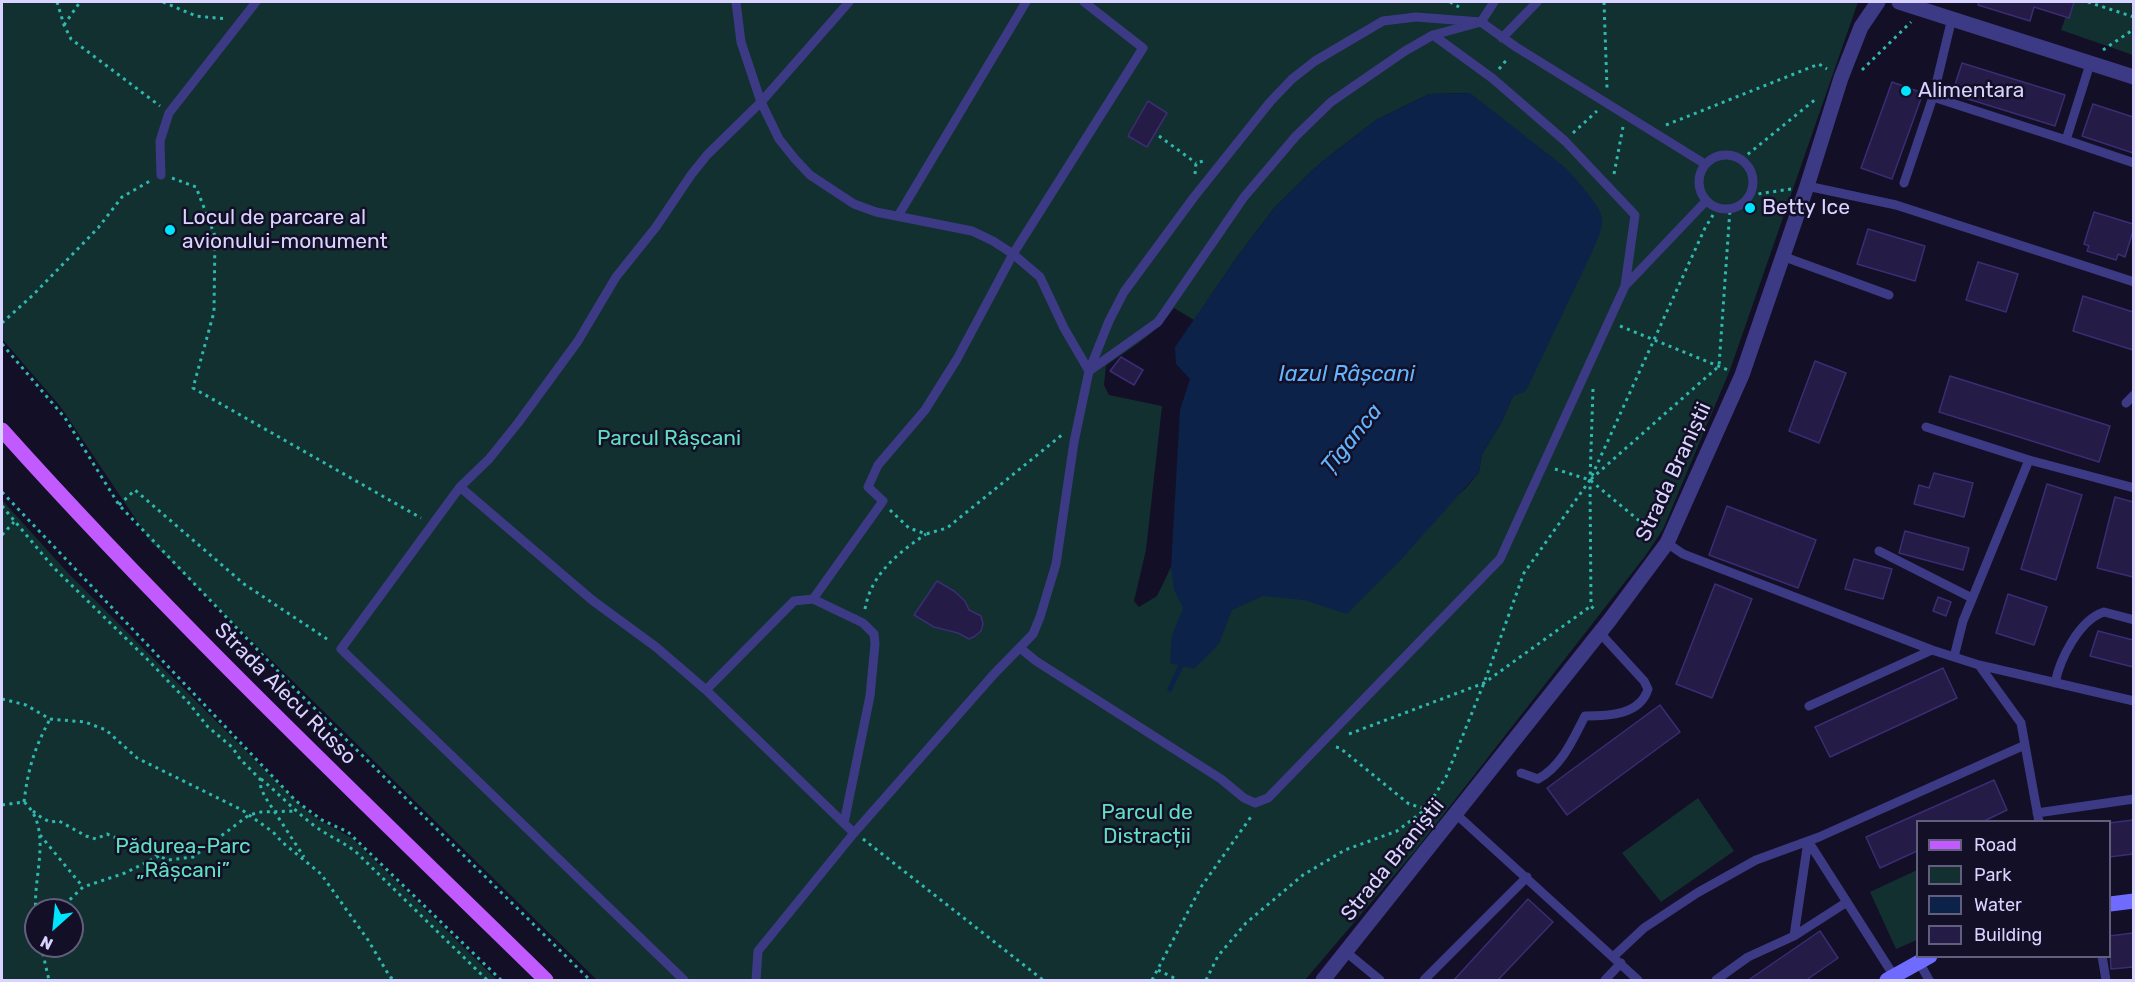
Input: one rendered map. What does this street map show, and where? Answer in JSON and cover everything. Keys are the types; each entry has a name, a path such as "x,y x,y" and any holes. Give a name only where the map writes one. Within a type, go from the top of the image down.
{"main road":[{"name":"Strada Alecu Russo","path":"2,430 138,575 271,711 546,981"},
{"path":"2111,904 2133,901"},
{"path":"1891,978 1925,959"}],"street":[{"name":"Strada Braniștii","path":"1323,981 1605,627 1667,543 1742,375 1807,186 1841,78 1862,27 1878,2"},
{"path":"1899,2 2094,58 2133,77"}],"lane":[{"path":"161,175 160,141 169,113 256,2"},
{"path":"736,2 741,42 761,102 778,139 810,175 854,204 876,212 972,231 1013,254 1040,278 1064,328 1089,371"},
{"path":"684,981 341,649 460,487 489,459 518,423 578,340 616,277 656,226 691,175 707,155 761,102 849,2"},
{"path":"898,216 1026,2"},
{"path":"813,599 883,501 868,487 878,465 903,438 943,382 1013,254 1143,48 1084,2"},
{"path":"1089,371 1158,322 1244,196 1296,136 1330,102 1405,51 1433,35 1481,22 1494,2"},
{"path":"1502,38 1537,2"},
{"path":"756,981 758,951 854,833 1033,634 1056,564 1078,421 1089,371 1109,321 1124,291 1194,197 1270,102 1292,79 1315,61 1383,21 1416,17 1481,22 1516,47 1706,164"},
{"path":"1904,183 1933,97 1952,18"},
{"path":"1020,648 1036,661 1221,779 1255,804 1268,798 1500,559 1625,286 1635,215 1565,141 1492,78 1433,35"},
{"path":"2066,140 2094,58"},
{"path":"1933,97 2133,163"},
{"path":"1719,155 1742,159 1752,171 1754,179 1751,195 1746,202 1730,209 1717,208 1706,201 1699,186 1699,178 1706,164 1719,155"},
{"path":"1807,186 1896,205 2133,282"},
{"path":"1625,286 1706,201"},
{"path":"1782,256 1889,295"},
{"path":"2126,403 2133,395"},
{"path":"1926,427 2133,489"},
{"path":"1954,657 1963,621 2030,460"},
{"path":"460,487 592,600 656,647 706,690 854,833"},
{"path":"1667,543 1683,554 1932,650 1979,665 2133,701"},
{"path":"1879,551 1972,598"},
{"path":"706,690 794,602 813,599 863,622 874,634 875,644 870,696 844,823"},
{"path":"2055,683 2059,666 2081,629 2090,620 2104,612 2133,620"},
{"path":"1521,773 1538,779 1548,774 1563,756 1585,716 1608,716 1626,712 1638,705 1646,696 1648,688 1644,681 1605,627"},
{"path":"1809,706 1932,650"},
{"path":"1979,665 2021,723 2038,817 2133,799"},
{"path":"1605,981 1617,960 1644,928 1697,893 1756,860 1808,841 2025,745"},
{"path":"1453,820 1527,877 1638,981"},
{"path":"1808,841 1891,978"},
{"path":"1794,936 1808,841"},
{"path":"1424,981 1527,877"},
{"path":"1716,981 1748,957 1794,936 1847,902"},
{"path":"1346,952 1380,981"},
{"path":"2102,958 2106,981"},
{"path":"1925,959 1929,981"}],"path":[{"path":"57,2 71,39 169,113"},
{"path":"64,25 80,2"},
{"path":"163,2 196,16 241,21"},
{"path":"1565,141 1607,102 1604,2"},
{"path":"2088,2 2133,17"},
{"path":"1742,159 1841,78 1858,74 1923,9"},
{"path":"2094,58 2133,29"},
{"path":"1492,78 1516,47"},
{"path":"1652,131 1819,64 1841,78"},
{"path":"1612,190 1625,114"},
{"path":"1159,136 1196,163"},
{"path":"2,323 33,295 90,236 122,197 161,175 179,179 196,187 215,236 214,312 193,388 433,525"},
{"path":"1751,195 1807,186"},
{"path":"1206,981 1218,956 1246,923 1303,875 1346,850 1397,831 1426,809 1446,777 1484,683 1524,573 1590,480 1705,228 1717,208"},
{"path":"1590,480 1719,366 1730,209"},
{"path":"1608,322 1730,370"},
{"path":"2,344 65,418 119,505 297,691 590,981"},
{"path":"1594,382 1590,480 1591,606 1605,627"},
{"path":"863,622 868,594 880,573 898,553 926,534 947,528 1078,421"},
{"path":"1543,465 1590,480 1667,543"},
{"path":"119,505 135,490 244,584 341,649"},
{"path":"2,492 296,801 322,820 348,832 356,839 501,981"},
{"path":"883,501 894,516 909,528 926,534"},
{"path":"2,506 53,567 148,660 208,727 232,747 240,759 297,811 330,837 345,843 356,852 487,981"},
{"path":"2,535 14,522"},
{"path":"1320,745 1484,683 1591,606"},
{"path":"2,699 26,705 50,719 85,722 106,730 137,758 218,798 249,815 273,832 282,843 321,874 368,940 390,977 395,981"},
{"path":"24,802 28,769 50,719"},
{"path":"1320,745 1340,748 1409,804 1453,820"},
{"path":"260,778 261,789 274,812 307,861"},
{"path":"24,802 50,822 59,821 96,839 107,834 168,860 193,856 249,815 261,812 297,811"},
{"path":"2,805 24,802"},
{"path":"1152,981 1201,886 1253,816 1255,804"},
{"path":"33,811 40,835 35,898"},
{"path":"854,833 1043,981"},
{"path":"40,835 82,887"},
{"path":"71,898 82,887 124,873 159,856"},
{"path":"44,958 49,981"},
{"path":"1158,970 1178,981"}],"green space":[{"name":"Parcul Râșcani","path":"2,2 1858,2 1730,370 1663,529 1646,555 1415,851 1305,980 597,980 151,542 60,406 2,339","holes":["1470,93 1513,396 1501,423 1482,454 1479,472 1456,496 1171,567 1157,596 1139,607 1134,601 1146,550 1162,406 1109,395 1104,385 1106,366 1151,333 1174,308 1194,320 1275,207 1319,164 1376,120 1429,94"]},
{"path":"2071,2 2133,2 2133,55 2061,30"},
{"name":"Pădurea-Parc „Râșcani”","path":"2,500 69,574 299,804 314,817 352,838 497,980 2,980"},
{"path":"1698,798 1734,851 1661,902 1622,853"},
{"path":"1916,870 1916,940 1896,949 1870,892"}],"water":[{"name":"Iazul Râșcani","path":"1470,93 1566,168 1595,203 1602,218 1600,232 1593,250 1526,391 1513,396 1501,423 1482,454 1479,472 1399,562 1347,614 1304,600 1263,596 1232,610 1219,644 1194,669 1170,663 1172,635 1183,608 1174,590 1171,567 1180,410 1190,379 1176,364 1175,347 1237,257 1275,207 1319,164 1376,120 1429,94"}],"building":[{"path":"1978,2 2074,2 2069,18 2034,7 2030,21 1978,5"},
{"path":"1962,63 2065,95 2055,126 1952,94"},
{"path":"1892,82 1923,93 1892,179 1861,168"},
{"path":"1148,101 1167,113 1147,147 1128,136"},
{"path":"2093,104 2133,117 2133,153 2082,136"},
{"path":"2094,212 2133,224 2125,257 2118,254 2116,260 2087,251 2089,246 2084,244"},
{"path":"1868,229 1925,246 1915,281 1857,264"},
{"path":"1978,262 2018,274 2006,312 1966,300"},
{"path":"2083,296 2133,312 2133,350 2073,331"},
{"path":"1121,357 1143,370 1134,385 1110,371"},
{"path":"1815,361 1846,373 1819,443 1789,431"},
{"path":"1950,376 2110,426 2099,462 1939,412"},
{"path":"1934,473 1973,483 1964,517 1914,504 1919,485 1929,488"},
{"path":"2047,484 2082,495 2056,580 2021,569"},
{"path":"2115,497 2133,502 2133,577 2097,568"},
{"path":"1727,506 1816,540 1798,588 1709,555"},
{"path":"1905,531 1969,548 1963,570 1899,553"},
{"path":"1854,559 1892,569 1883,599 1845,589"},
{"path":"937,581 954,591 965,601 969,610 981,616 983,624 981,631 975,636 969,639 958,633 934,627 914,615"},
{"path":"1715,584 1752,599 1712,698 1676,684"},
{"path":"2008,594 2047,607 2034,645 1996,633"},
{"path":"1938,597 1951,602 1946,616 1933,611"},
{"path":"2098,631 2133,640 2133,667 2090,656"},
{"path":"1943,668 1957,698 1830,757 1815,727"},
{"path":"1660,705 1680,732 1567,815 1547,788"},
{"path":"1994,780 2007,810 1986,820 1916,820 1916,851 1880,868 1866,837"},
{"path":"2133,820 2133,854 2111,857 2111,823"},
{"path":"1528,899 1553,922 1497,981 1453,981"},
{"path":"1820,931 1838,958 1805,981 1747,981"},
{"path":"2133,933 2133,967 2111,969 2111,936"}],"waterway":[{"name":"Țîganca","path":"1170,689 1183,661"}],"place":[{"name":"Alimentara","path":"1906,91"},
{"name":"Betty Ice","path":"1750,208"},
{"name":"Locul de parcare al avionului-monument","path":"170,230"}],"park label":[{"name":"Parcul de Distracții","path":"1147,825"}]}
